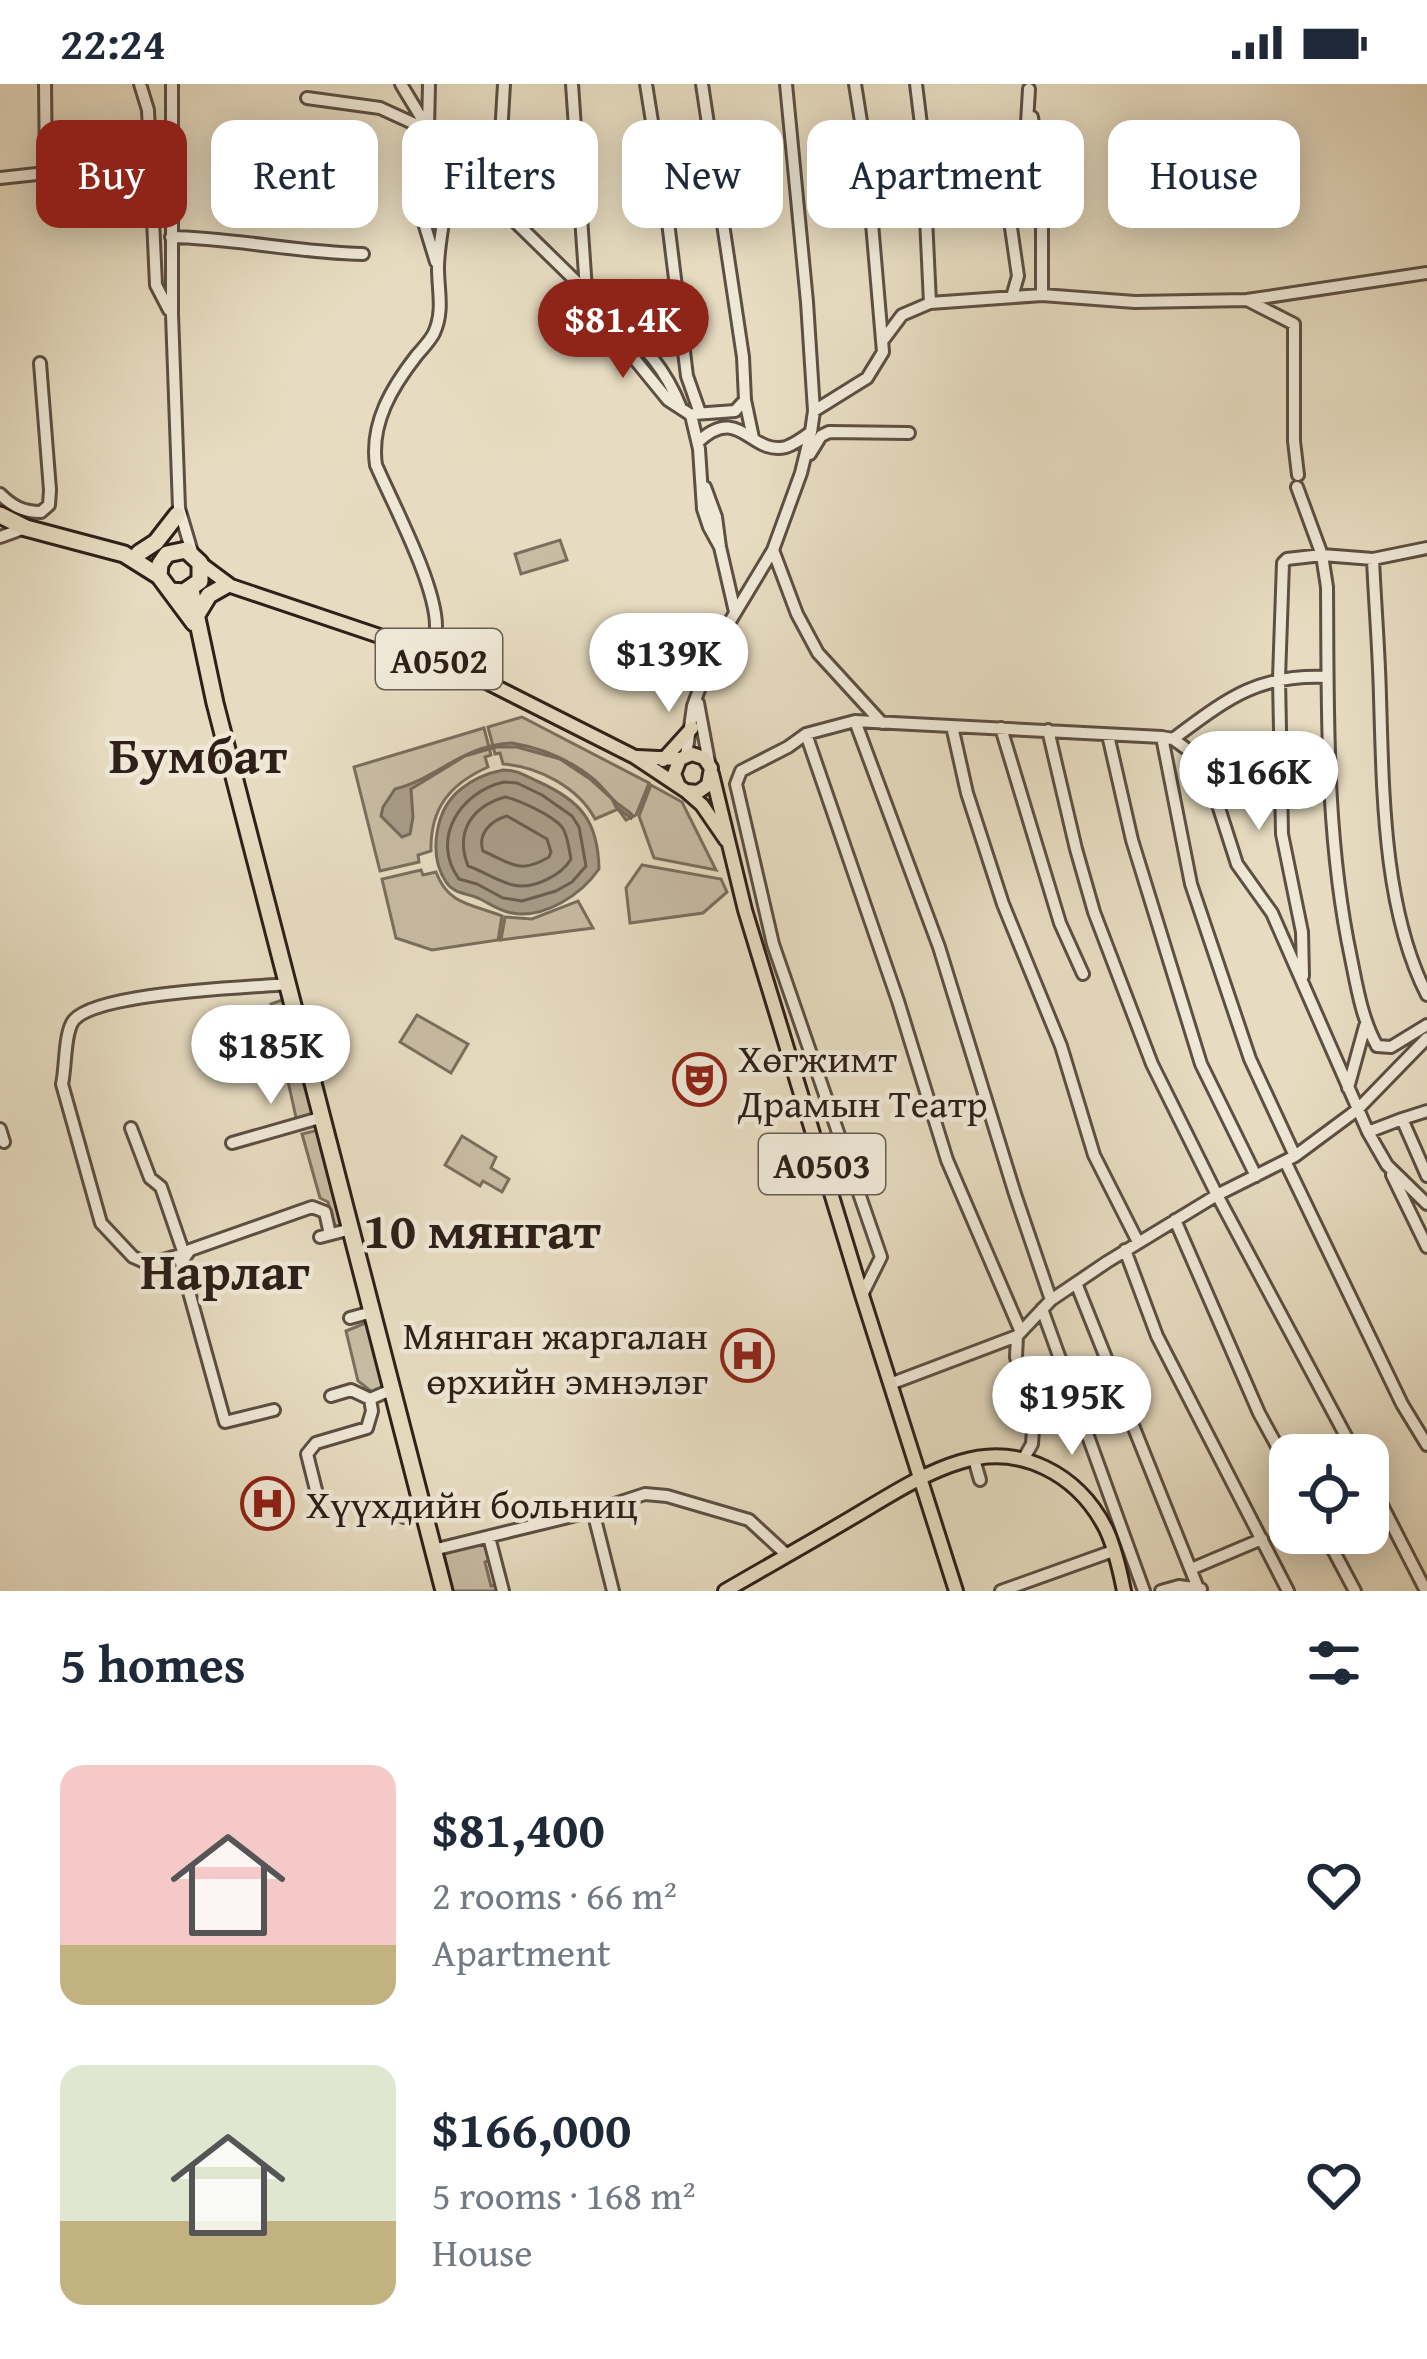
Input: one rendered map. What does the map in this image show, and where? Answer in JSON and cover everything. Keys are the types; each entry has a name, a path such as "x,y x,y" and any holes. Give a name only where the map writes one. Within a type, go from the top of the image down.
{"highway":[{"path":"131,554 156,542 178,512"},
{"path":"0,515 26,528 131,554 165,556 180,549 196,558 202,575 193,588 215,703 443,1591"},
{"path":"131,554 159,576 198,623"},
{"path":"159,576 165,556"},
{"path":"198,623 208,596 228,586"},
{"name":"A0502","path":"171,591 193,588"}],"main road":[{"name":"A0502","path":"196,558 228,586"},
{"name":"A0502","path":"193,588 228,586 427,652 635,757 682,787"},
{"path":"663,760 692,728"},
{"name":"A0502","path":"635,757 663,760 698,755 710,768"},
{"path":"683,758 674,774 682,787 703,789 710,768"},
{"name":"A0503","path":"710,768 745,910 956,1591"},
{"name":"A0503","path":"682,787 702,805 730,846"},
{"path":"725,1591 945,1467 998,1455 1063,1476 1082,1493 1107,1531 1124,1591"}],"street":[{"path":"0,178 46,173 45,84"},
{"path":"140,84 148,110 155,285 172,314"},
{"path":"165,556 178,512 172,84"},
{"path":"401,84 422,120"},
{"path":"428,120 429,84"},
{"path":"502,120 504,84"},
{"path":"572,84 586,292"},
{"path":"646,84 690,412 735,612"},
{"path":"702,84 753,438"},
{"path":"786,84 814,411 801,473"},
{"path":"814,411 867,378 883,352 866,153 855,84"},
{"path":"916,84 929,303"},
{"path":"1012,297 1018,276 1007,200 1026,140 1029,87"},
{"path":"1029,87 1042,197 1042,295"},
{"path":"307,98 380,108 406,120"},
{"path":"425,228 438,269"},
{"path":"427,652 436,630 435,617 424,575 376,465 374,447 381,412 433,335 441,307 438,269 443,228"},
{"path":"521,228 605,314 637,338 690,412 721,421 771,448 783,448 811,432"},
{"path":"171,237 363,254"},
{"path":"884,339 902,315 929,303 1042,295 1135,302 1247,300 1427,273"},
{"path":"1247,300 1294,324 1297,481 1322,555 1327,587 1329,794 1344,925 1365,1026 1377,1046 1391,1047 1427,1025"},
{"path":"0,494 12,506 34,512 49,505 40,362"},
{"path":"698,442 745,400"},
{"path":"683,758 699,688 720,638 773,550 814,444 829,432 909,433"},
{"path":"178,512 196,558"},
{"path":"0,537 26,528"},
{"path":"1303,985 1302,932 1282,834 1283,563 1322,555 1373,560 1427,548"},
{"path":"773,550 797,614 818,653 882,723"},
{"path":"1373,560 1383,793 1398,915 1427,994"},
{"path":"1168,738 1230,696 1279,678 1327,676"},
{"path":"699,688 710,768"},
{"path":"855,721 939,947 1047,1305 1144,1591"},
{"path":"862,1295 880,1257 773,944 736,784 741,771 806,734 855,721 1168,738 1195,755 1210,780 1237,864 1271,913 1357,1110 1427,1247"},
{"path":"952,726 967,794 1003,904 1061,1046 1094,1155 1138,1242"},
{"path":"1001,728 1060,922 1083,974"},
{"path":"1048,730 1094,912 1152,1064 1345,1434"},
{"path":"806,734 947,1160 1016,1335 1016,1358 1033,1429 1032,1444 1022,1462"},
{"path":"1108,735 1132,840 1194,1042 1256,1176"},
{"path":"1168,738 1191,884 1250,1059 1402,1404 1427,1445"},
{"path":"737,876 756,870"},
{"path":"287,984 122,1000 85,1011 68,1030 62,1084 100,1223 133,1257 149,1264 313,1208 325,1212 325,1236 351,1229"},
{"path":"1348,1088 1365,1026"},
{"path":"890,1384 1016,1335 1047,1305 1125,1250 1290,1158 1357,1110 1427,1038"},
{"path":"1368,1132 1427,1111"},
{"path":"232,1143 323,1117"},
{"path":"1402,1119 1427,1177"},
{"path":"131,1128 150,1178 161,1187 184,1254 181,1263 225,1422 274,1410"},
{"path":"1387,1165 1427,1204"},
{"path":"1175,1220 1271,1434"},
{"path":"1125,1250 1157,1336 1288,1591"},
{"path":"1076,1283 1201,1589"},
{"path":"350,1318 372,1312"},
{"path":"331,1396 351,1390 370,1399 393,1389"},
{"path":"316,1490 307,1454 316,1443 367,1428 370,1399"},
{"path":"974,1459 980,1480"},
{"path":"433,1550 645,1494 749,1520 787,1556"},
{"path":"404,1516 423,1511"},
{"path":"593,1511 613,1591"},
{"path":"1389,1519 1426,1591"},
{"path":"489,1537 502,1591"},
{"path":"1191,1569 1262,1539"},
{"path":"1001,1591 1113,1551"},
{"path":"1335,1554 1355,1591"},
{"path":"1162,1591 1179,1586 1201,1589"}],"shaded area":[{"path":"560,540 567,560 521,574 515,554"},
{"path":"522,717 649,783 636,815 626,820 618,809 595,819 579,798 556,781 503,764 500,753 495,754 488,727"},
{"path":"484,728 491,755 485,757 488,767 463,781 445,799 434,822 431,851 418,855 419,862 380,871 354,767"},
{"path":"651,785 682,802 716,870 654,858 639,816"},
{"path":"642,865 721,879 727,892 703,913 630,923 626,888"},
{"path":"421,870 423,875 436,872 447,891 462,902 502,916 498,940 432,950 396,938 382,879"},
{"path":"578,901 593,928 501,940 505,917 532,919"},
{"path":"285,999 315,1117 297,1122 271,1004"},
{"path":"417,1015 468,1044 451,1073 400,1042"},
{"path":"318,1130 344,1224 335,1227 328,1202 320,1198 302,1134"},
{"path":"462,1136 496,1157 491,1168 509,1179 502,1192 483,1181 480,1186 445,1165"},
{"path":"368,1322 385,1389 372,1392 358,1381 346,1331"},
{"path":"480,1543 488,1546 492,1560 485,1562 491,1586 498,1585 499,1591 453,1591 444,1554"}],"water":[{"path":"512,743 544,751 573,764 595,780 631,818 590,779 560,759 517,747 465,756 411,789 410,834 402,837 381,816 395,789 424,778 464,756 479,750"},
{"path":"503,770 554,789 576,805 591,825 599,869 572,896 549,909 507,912 456,891 440,871 437,833 445,808 476,779"}],"place":[{"name":"Хөгжимт Драмын Театр","path":"699,1079"},
{"name":"Мянган жаргалан өрхийн эмнэлэг","path":"747,1356"},
{"name":"Хүүхдийн больниц","path":"267,1503"}],"district":[{"name":"Бумбат","path":"198,754"},
{"name":"10 мянгат","path":"482,1229"},
{"name":"Нарлаг","path":"225,1270"}]}
